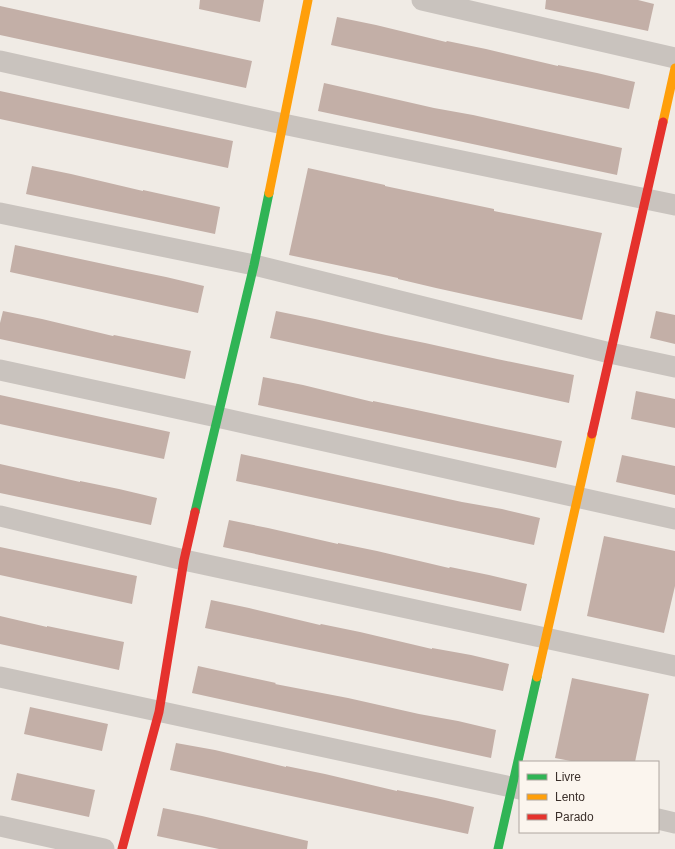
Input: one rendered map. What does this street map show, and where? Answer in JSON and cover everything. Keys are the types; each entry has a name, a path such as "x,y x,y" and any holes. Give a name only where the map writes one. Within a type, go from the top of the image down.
{"street":[{"path":"122,849 159,712 184,560 254,265 308,0"},
{"path":"422,0 675,58"},
{"path":"0,61 283,124 675,205"},
{"path":"521,761 546,638 577,498 675,68"},
{"path":"0,213 254,265 675,367"},
{"path":"0,370 675,519"},
{"path":"0,516 184,560 675,666"},
{"path":"0,677 516,788"},
{"path":"498,849 519,773"},
{"path":"659,819 675,823"},
{"path":"0,826 104,849"}],"building":[{"path":"200,0 264,0 260,22 199,9"},
{"path":"546,0 638,0 654,4 648,31 545,9"},
{"path":"0,6 252,61 246,88 0,35"},
{"path":"337,17 635,82 629,109 331,45"},
{"path":"324,83 622,148 617,175 318,111"},
{"path":"0,91 233,141 228,168 0,119"},
{"path":"32,166 220,207 215,234 26,194"},
{"path":"308,168 494,209 494,211 602,233 582,320 289,255"},
{"path":"15,245 204,286 198,313 10,272"},
{"path":"3,311 113,336 191,351 185,379 0,339 0,323"},
{"path":"276,311 574,375 569,403 270,338"},
{"path":"656,311 675,315 675,344 650,338"},
{"path":"263,377 373,402 562,441 556,468 258,405"},
{"path":"636,391 675,399 675,428 631,419"},
{"path":"0,395 170,432 164,459 0,424"},
{"path":"241,454 540,518 534,545 236,481"},
{"path":"622,455 675,466 675,495 616,482"},
{"path":"0,464 157,498 151,525 0,493"},
{"path":"229,520 527,584 521,611 223,547"},
{"path":"604,536 675,551 675,586 664,633 587,616"},
{"path":"0,547 137,576 132,604 0,575"},
{"path":"211,600 320,625 360,632 432,649 471,655 509,664 503,691 205,628"},
{"path":"0,616 124,642 119,670 0,644"},
{"path":"198,666 276,683 275,684 496,730 491,758 192,693"},
{"path":"572,678 649,694 635,761 571,761 555,758"},
{"path":"30,707 108,724 102,751 24,734"},
{"path":"176,743 215,750 286,767 325,774 474,807 468,834 170,770"},
{"path":"17,773 95,790 89,817 11,800"},
{"path":"163,808 308,841 307,849 219,849 157,836"}],"traffic: fast":[{"path":"195,512 254,265 269,193"},
{"path":"498,849 537,677"}],"traffic: slow":[{"path":"269,193 308,0"},
{"path":"663,122 675,68"},
{"path":"537,677 592,434"}],"traffic: jam":[{"path":"592,434 663,122"},
{"path":"122,849 159,712 184,560 195,512"}]}
